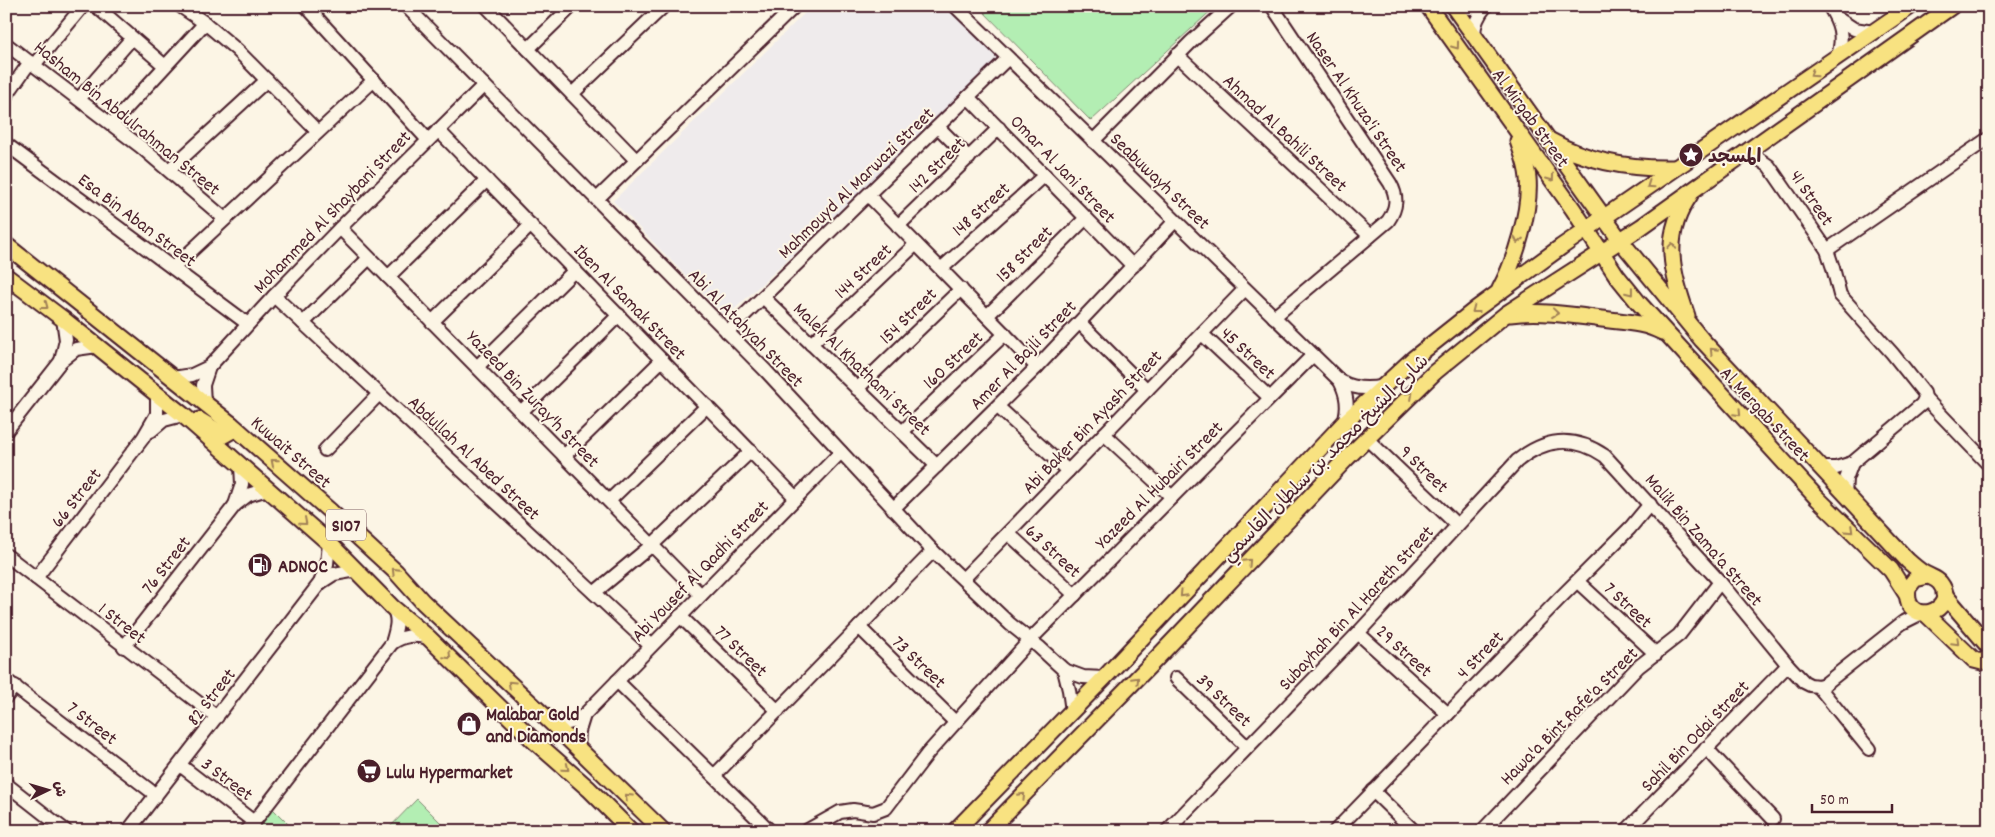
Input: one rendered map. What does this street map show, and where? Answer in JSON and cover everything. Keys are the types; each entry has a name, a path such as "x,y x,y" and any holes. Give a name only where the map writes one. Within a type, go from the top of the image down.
{"main road":[{"name":"Al Mirgab Street","path":"1428,6 1602,252"},
{"name":"Al Mergab Street","path":"1455,6 1620,240 1691,326 1844,495 1908,561 1928,576"},
{"name":"شارع الشيخ محمد بن سلطان القاسمي","path":"955,831 1104,678 1344,423 1383,386 1444,334 1586,229 1911,6"},
{"name":"شارع الشيخ محمد بن سلطان القاسمي","path":"988,831 1156,659 1366,438 1435,372 1506,314 1602,252 1694,189 1952,6"},
{"path":"1497,294 1513,262 1522,228 1529,188 1525,163 1513,125"},
{"path":"1548,139 1578,153 1615,163 1636,167 1675,168"},
{"path":"1691,326 1674,275 1671,250 1677,218 1684,203 1694,189"},
{"name":"Kuwait Street","path":"6,245 231,424 364,541 396,572 422,602 555,726 663,831"},
{"name":"Al Mergab Street","path":"1602,252 1628,289 1666,334 1817,498 1891,570 1907,596"},
{"path":"6,256 39,270"},
{"name":"S107","path":"7,277 63,319 183,415 329,543 392,607 429,638 532,739 575,776 631,831"},
{"path":"1506,314 1553,313 1642,324 1666,334"},
{"path":"183,415 201,421 224,435 231,431 231,424"},
{"path":"1924,613 1933,612 1939,608 1944,594 1944,588 1937,580 1928,576 1916,578 1911,583 1907,596 1911,606 1924,613 1974,660 1982,662 1989,656"},
{"path":"1944,594 1989,647"}],"street":[{"path":"6,96 83,6"},
{"path":"96,6 165,66"},
{"path":"180,6 205,23 237,50 318,132"},
{"path":"306,6 428,140"},
{"name":"Abi Al Atahyah Street","path":"406,6 727,332 933,551 1010,624 1064,670 1083,677 1104,678"},
{"path":"486,6 636,160"},
{"path":"528,49 572,6"},
{"path":"572,94 664,6"},
{"name":"Seabuwayh Street","path":"955,6 1340,381 1348,406 1344,423"},
{"path":"1093,141 1177,55 1230,6"},
{"name":"Naser Al Khuza'i Street","path":"1272,6 1394,189 1396,202 1392,215 1370,236 1274,317"},
{"path":"1455,6 1471,8 1481,6"},
{"path":"1474,35 1474,26 1486,6"},
{"path":"1829,6 1837,18 1842,37 1838,56"},
{"path":"596,199 791,8"},
{"path":"1837,18 1854,29 1874,32"},
{"path":"112,124 205,23"},
{"path":"79,99 132,38"},
{"name":"Hasham Bin Abdulrahman Street","path":"6,44 112,124 169,170 224,220"},
{"name":"Ahmad Al Bahili Street","path":"1177,55 1370,236"},
{"name":"Mahmouyd Al Marwazi Street","path":"727,332 1008,58"},
{"path":"169,170 267,80"},
{"path":"173,268 374,80"},
{"name":"Mohammed Al Shaybani Street","path":"173,378 192,375 209,367 340,228 484,84"},
{"name":"Omar Al Jani Street","path":"968,97 1133,266"},
{"path":"938,127 969,158"},
{"name":"142 Street","path":"898,226 999,128"},
{"name":"Iben Al Samak Street","path":"438,130 796,498"},
{"name":"41 Street","path":"1769,136 1767,151 1769,166"},
{"path":"1827,250 1989,138"},
{"name":"Esa Bin Aban Street","path":"6,144 248,324"},
{"name":"41 Street","path":"1742,155 1756,158 1769,166 1827,250 1834,268 1840,295 1921,388 1925,398 1989,466"},
{"name":"148 Street","path":"941,269 1045,175"},
{"path":"388,276 487,180"},
{"path":"868,195 1037,366"},
{"name":"158 Street","path":"987,316 1086,218"},
{"name":"Amer Al Bajli Street","path":"893,509 998,407 1080,323 1174,221"},
{"path":"432,322 531,225"},
{"name":"Yazeed Bin Zuray'h Street","path":"340,228 701,595"},
{"name":"144 Street","path":"811,344 916,244"},
{"path":"303,323 369,258"},
{"path":"477,367 575,270"},
{"name":"154 Street","path":"857,388 961,289"},
{"name":"Abi Baker Bin Ayash Street","path":"963,579 1245,289"},
{"name":"Abdullah Al Abed Street","path":"274,296 650,646"},
{"name":"Malek Al Khathami Street","path":"763,297 938,466"},
{"path":"521,412 619,316"},
{"path":"61,361 66,340 63,319"},
{"path":"1080,323 1147,390"},
{"name":"160 Street","path":"902,432 1005,334"},
{"name":"45 Street","path":"1202,334 1270,398"},
{"path":"6,431 61,361 76,349 97,346"},
{"name":"Yazeed Al Hubairi Street","path":"806,831 840,812 853,810 873,813 886,808 915,769 955,722 1030,640 1313,355"},
{"path":"564,456 662,360"},
{"name":"Mohammed Al Shaybani Street","path":"204,403 203,385 209,367"},
{"name":"Seabuwayh Street","path":"1340,381 1356,388 1383,386"},
{"name":"66 Street","path":"36,578 144,438 157,414 157,394"},
{"path":"325,450 379,394"},
{"path":"1820,468 1836,468 1852,463 1922,404 1925,398"},
{"path":"609,502 707,406"},
{"path":"998,407 1068,471"},
{"name":"66 Street","path":"144,438 164,420 183,415"},
{"path":"1104,434 1172,497"},
{"name":"9 Street","path":"1366,438 1457,526"},
{"name":"Subayhah Bin Al Hareth Street","path":"1167,831 1358,633 1517,461 1528,452 1542,445 1556,442 1571,442 1586,445"},
{"name":"Malik Bin Zama'a Street","path":"1586,445 1606,456 1720,582 1804,682 1810,686 1818,686"},
{"path":"594,593 652,545 751,451"},
{"name":"Abi Yousef Al Qadhi Street","path":"555,726 574,722 584,715 841,452"},
{"path":"1844,495 1846,479 1852,463"},
{"name":"76 Street","path":"235,505 242,484 241,466"},
{"name":"76 Street","path":"124,647 235,505 248,494 266,489"},
{"name":"4 Street","path":"1335,831 1559,599 1578,582 1630,528 1650,504"},
{"name":"63 Street","path":"1008,533 1075,594"},
{"name":"82 Street","path":"128,831 320,583 328,564 329,543"},
{"path":"714,776 933,551"},
{"name":"1 Street","path":"6,555 217,717"},
{"name":"82 Street","path":"320,583 341,572 357,570"},
{"name":"7 Street","path":"1578,582 1656,654"},
{"name":"Hawa'a Bint Rafe'a Street","path":"1482,831 1638,667 1669,644 1687,626 1720,582"},
{"path":"1872,645 1901,613 1907,596"},
{"path":"392,607 397,614 396,629 392,643"},
{"path":"1869,749 1818,686 1830,680 1906,620 1924,613"},
{"name":"77 Street","path":"680,616 778,711"},
{"name":"73 Street","path":"859,628 955,722"},
{"name":"29 Street","path":"1358,633 1448,714"},
{"path":"251,826 392,643 398,639 414,635 429,638"},
{"name":"Sahil Bin Odai Street","path":"1626,831 1788,665"},
{"path":"1064,670 1072,711"},
{"name":"39 Street","path":"1176,678 1247,747"},
{"path":"617,681 770,831"},
{"path":"6,697 10,683"},
{"name":"7 Street","path":"10,683 156,795"},
{"path":"578,748 579,731 584,715"},
{"path":"1706,748 1773,819"},
{"name":"3 Street","path":"180,765 251,826"},
{"path":"6,784 66,831"},
{"path":"1373,791 1414,831"}],"shaded area":[{"path":"812,6 948,6 1003,60 726,317 613,201"}],"green space":[{"path":"978,6 1216,6 1091,121"},
{"path":"417,799 449,831 386,831"},
{"path":"273,809 295,831 256,831"}],"place":[{"name":"المسجد","path":"1691,155"},
{"name":"ADNOC","path":"260,565"},
{"name":"Malabar Gold and Diamonds","path":"469,724"},
{"name":"Lulu Hypermarket","path":"369,771"}]}
